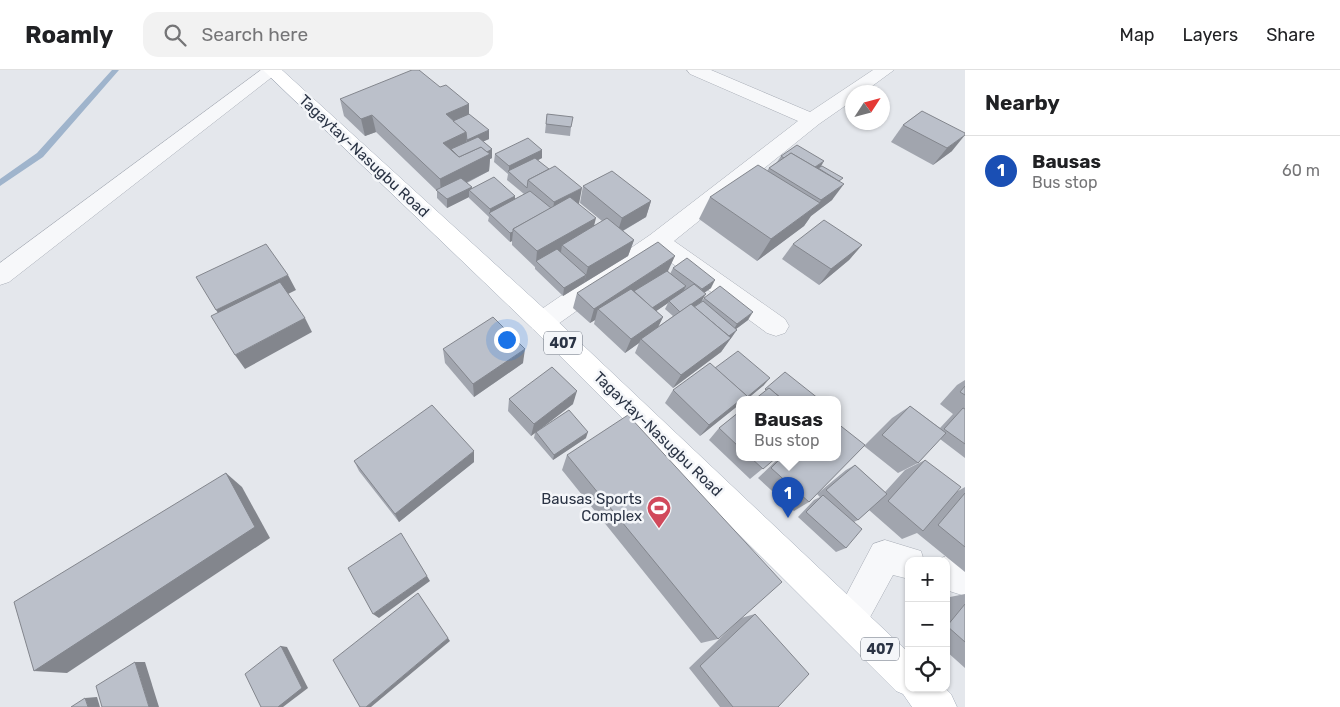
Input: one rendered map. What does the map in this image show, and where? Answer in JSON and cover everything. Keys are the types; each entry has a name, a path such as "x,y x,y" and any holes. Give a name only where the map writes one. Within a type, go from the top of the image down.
{"main road":[{"name":"Tagaytay-Nasugbu Road","path":"272,70 542,322 905,674"},
{"path":"923,692 938,707"}],"street":[{"path":"0,276 272,70"},
{"path":"696,70 812,120"},
{"path":"542,322 658,241 812,120 885,70"},
{"path":"658,241 776,326"},
{"path":"850,620 885,556 905,562"},
{"path":"950,575 965,579"}],"building":[{"path":"412,70 419,70 440,87 446,85 469,104 446,114 466,132 443,143 459,157 481,147 490,154 440,179 372,115 361,119 340,99"},
{"path":"922,111 965,133 965,135 947,148 903,125"},
{"path":"469,114 489,130 467,140 466,132 453,121"},
{"path":"547,114 573,117 571,127 546,124"},
{"path":"478,137 492,149 487,152 481,147 459,157 451,149"},
{"path":"528,138 542,150 509,166 495,154"},
{"path":"797,145 824,161 815,167 791,153 784,158 781,156"},
{"path":"791,153 844,184 821,200 769,168"},
{"path":"535,158 549,169 528,180 527,188 508,171"},
{"path":"758,165 820,203 771,239 710,197"},
{"path":"555,166 582,188 554,202 528,180"},
{"path":"822,166 843,178 839,181 818,168"},
{"path":"612,171 651,201 622,218 583,186"},
{"path":"494,177 515,196 490,209 469,190"},
{"path":"461,178 472,187 447,199 436,190"},
{"path":"530,191 551,208 513,229 513,232 510,233 489,213"},
{"path":"570,197 596,218 537,251 513,229"},
{"path":"607,218 634,240 588,267 562,245"},
{"path":"824,220 862,245 831,269 793,244"},
{"path":"658,242 675,256 594,309 577,293"},
{"path":"266,244 288,275 216,310 196,277"},
{"path":"557,249 586,275 564,288 536,261"},
{"path":"687,258 715,280 702,289 673,268"},
{"path":"667,271 686,286 652,308 634,291"},
{"path":"280,282 305,318 235,355 211,316"},
{"path":"694,284 706,294 680,312 669,301"},
{"path":"720,286 753,312 737,324 704,298"},
{"path":"631,289 663,317 631,339 598,309"},
{"path":"703,301 737,330 729,336 694,307"},
{"path":"691,304 731,338 681,375 641,339"},
{"path":"493,317 525,349 473,384 443,349"},
{"path":"738,351 770,378 747,396 715,368"},
{"path":"710,363 747,396 736,396 736,403 709,425 673,390"},
{"path":"552,367 577,391 534,424 509,399"},
{"path":"785,372 815,396 778,396 769,388 765,389"},
{"path":"965,386 965,395 960,392"},
{"path":"769,388 778,396 759,396"},
{"path":"432,405 474,451 395,514 354,461"},
{"path":"910,406 946,433 918,463 882,435"},
{"path":"963,408 965,409 965,444 944,429"},
{"path":"569,410 588,432 554,455 536,432"},
{"path":"736,414 736,444 719,428"},
{"name":"Bausas Sports Complex","path":"628,415 782,582 718,639 567,455"},
{"path":"841,426 865,445 809,502 771,468 778,461 841,461"},
{"path":"925,460 961,487 923,531 888,501"},
{"path":"754,461 772,461 763,469"},
{"path":"855,465 887,494 858,520 826,490"},
{"path":"226,473 255,527 34,671 14,602"},
{"path":"965,493 965,547 938,525"},
{"path":"823,495 862,529 846,548 806,512"},
{"path":"401,533 427,576 373,614 348,568"},
{"path":"418,593 448,638 366,707 360,707 333,660"},
{"path":"965,604 965,642 950,629 950,622"},
{"path":"755,614 809,674 778,707 733,707 700,666"},
{"path":"281,646 302,688 278,707 261,707 245,674"},
{"path":"135,662 149,707 102,707 96,686"},
{"path":"85,698 88,707 71,707"}],"waterway":[{"path":"0,183 40,155 116,70"}],"place":[{"name":"Bausas","path":"788,518"},
{"name":"Bausas Sports Complex","path":"659,529"}]}
